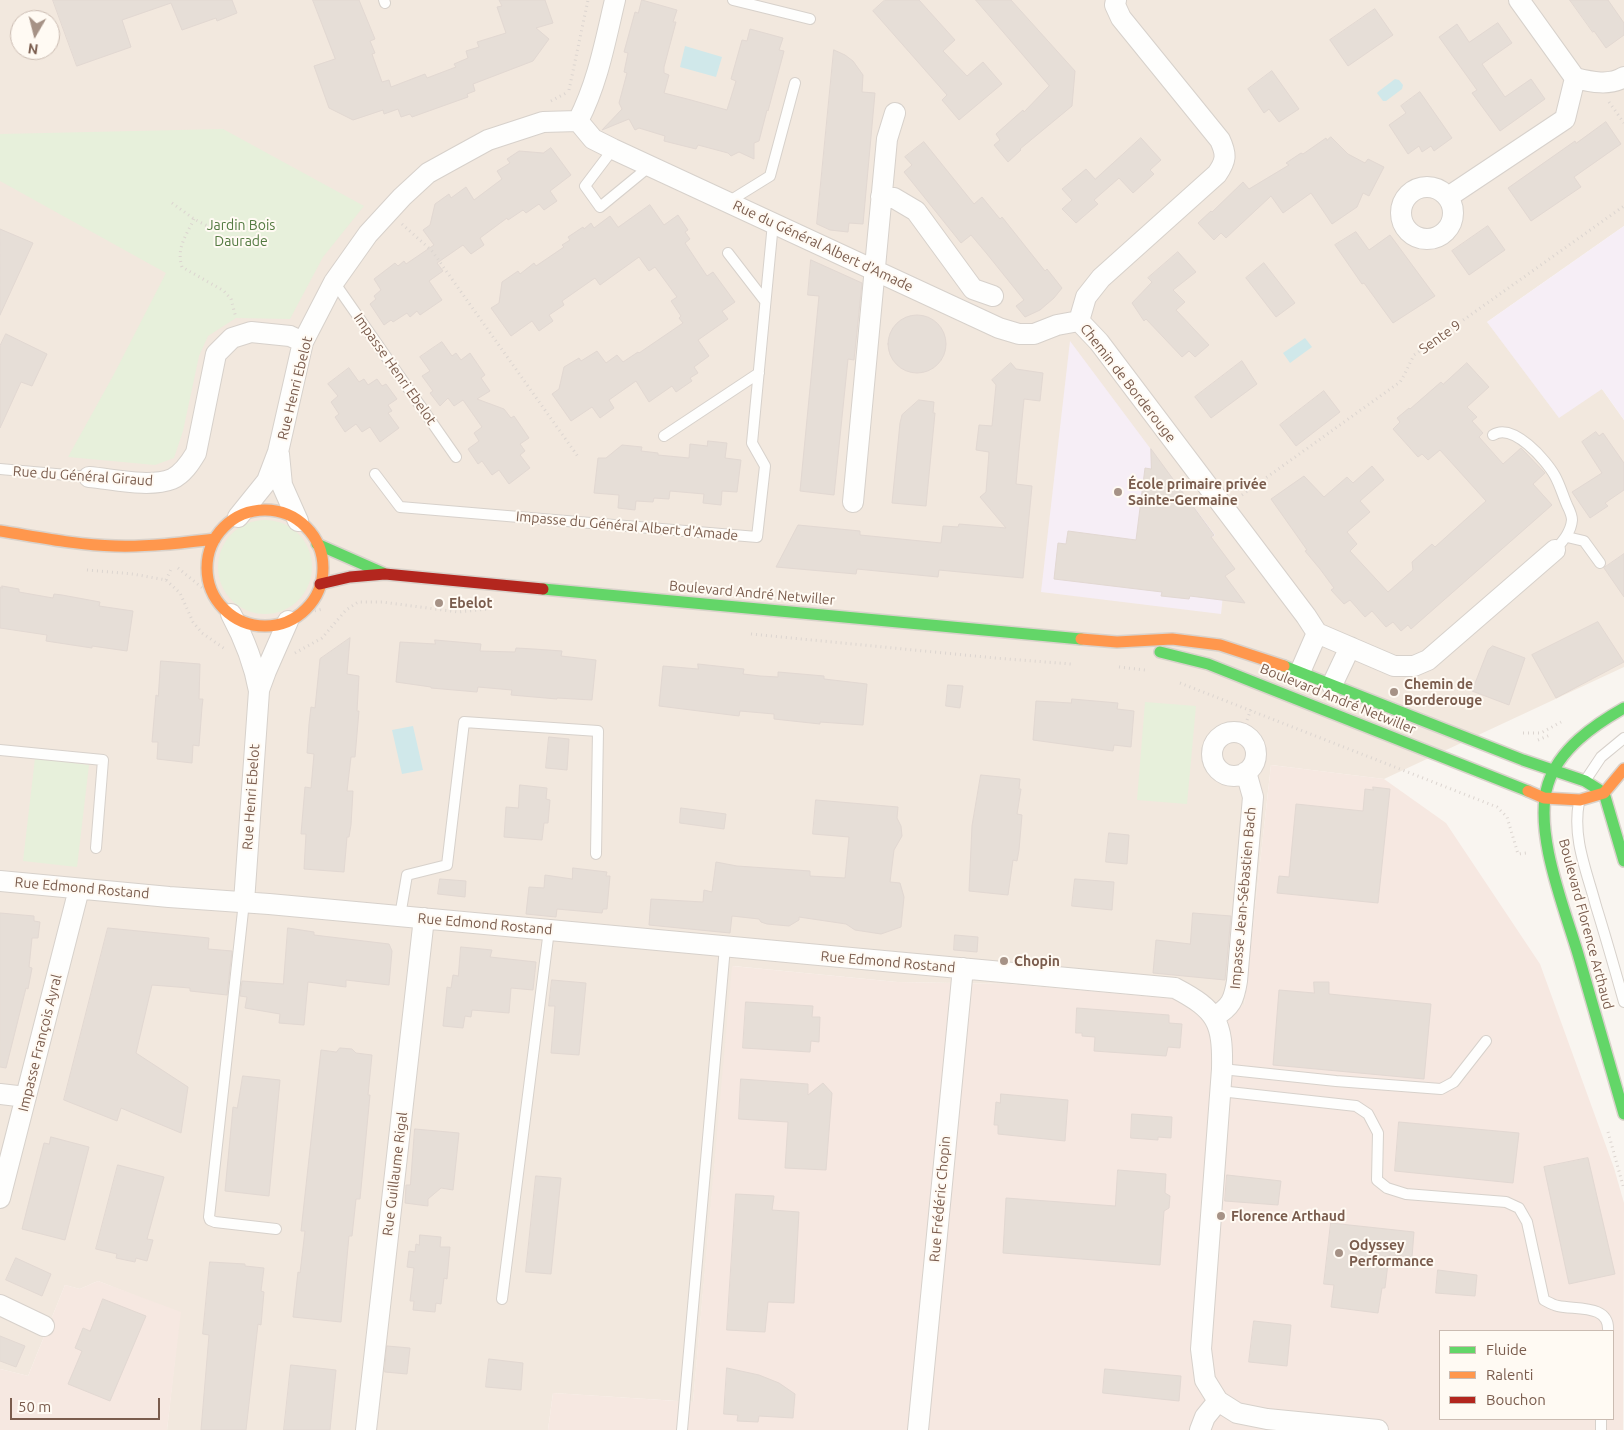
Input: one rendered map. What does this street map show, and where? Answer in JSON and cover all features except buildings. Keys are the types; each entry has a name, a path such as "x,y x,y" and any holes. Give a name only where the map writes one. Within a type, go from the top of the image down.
{"main road":[{"path":"270,510 285,514 298,521 309,531 317,544 322,560 320,584 312,602 288,621 269,626 248,623 231,614 216,600 203,572 214,539 225,526 249,512 270,510"},
{"path":"0,531 100,545 178,544 214,539"},
{"name":"Boulevard André Netwiller","path":"317,544 384,574"},
{"path":"133,546 166,556"},
{"name":"Boulevard André Netwiller","path":"320,584 350,576 384,574 1117,642 1208,664 1513,784 1544,798 1580,800 1604,793"},
{"name":"Boulevard André Netwiller","path":"1117,642 1172,639 1220,645 1250,653 1523,760 1585,780 1604,793"},
{"path":"1544,798 1547,784 1554,770 1582,736 1624,708"},
{"path":"1624,769 1604,793 1624,861"},
{"name":"Boulevard Florence Arthaud","path":"1544,798 1550,857 1624,1114"}],"street":[{"path":"578,121 595,84 615,0"},
{"name":"Chemin de Borderouge","path":"1116,0 1115,5 1121,18 1220,140 1224,150 1225,163 1217,174 1101,278 1086,297 1079,321 1100,342 1318,633"},
{"path":"1519,0 1575,78 1596,83 1619,80 1624,77"},
{"path":"1448,197 1565,119 1575,78"},
{"path":"853,502 887,138 895,113"},
{"name":"Rue du Général Albert d'Amade","path":"578,121 593,139 613,149 999,328 1019,334 1034,334 1057,325 1079,321"},
{"name":"Rue Henri Ebelot","path":"238,517 267,481 278,452 304,342 334,282 368,234 428,173 488,140 543,122 578,121"},
{"path":"881,197 894,198 916,211 973,289 993,296"},
{"path":"240,335 251,332 290,336 304,342"},
{"name":"Rue du Général Giraud","path":"89,477 153,483 173,478 187,467 196,453 216,354 232,338 240,335"},
{"name":"Rue Henri Ebelot","path":"278,452 282,485 298,521"},
{"path":"1300,672 1318,633 1394,666 1414,666 1428,660 1561,543"},
{"name":"Rue Henri Ebelot","path":"231,614 251,655 258,692 244,902"},
{"name":"Rue Henri Ebelot","path":"258,692 288,621"},
{"path":"1332,685 1350,647"},
{"path":"1227,733 1242,734 1247,737 1254,748 1254,761 1246,772 1239,775 1224,774 1214,763 1212,756 1215,742 1227,733"},
{"name":"Impasse Jean-Sébastien Bach","path":"1214,1017 1226,1010 1234,996 1237,981 1253,796 1246,772"},
{"name":"Rue Edmond Rostand","path":"0,881 424,918 1175,988 1198,1000 1214,1017 1222,1044 1222,1069 1201,1349 1205,1380 1218,1401 1237,1413 1267,1419 1378,1430"},
{"name":"Impasse François Ayral","path":"0,1198 80,888"},
{"name":"Rue Guillaume Rigal","path":"366,1430 424,918"},
{"name":"Rue Frédéric Chopin","path":"918,1430 962,968"},
{"path":"0,1094 26,1098"},
{"path":"0,1305 44,1326"},
{"path":"1200,1430 1205,1417 1218,1401"}],"lane":[{"path":"734,0 810,19"},
{"path":"728,202 770,176 796,84"},
{"path":"613,149 585,186 600,207 650,166"},
{"name":"Impasse du Général Albert d'Amade","path":"376,474 400,508 757,537 765,466 752,443 773,223"},
{"path":"728,253 765,301"},
{"name":"Impasse Henri Ebelot","path":"334,282 456,456"},
{"path":"664,436 759,374"},
{"path":"1493,435 1498,432 1506,432 1518,436 1539,456 1554,475 1572,518 1561,543 1584,541 1600,563"},
{"name":"Rue du Général Giraud","path":"0,469 89,477"},
{"path":"400,916 407,875 447,865 464,722 598,731 596,854"},
{"path":"1580,800 1585,780 1612,746 1624,738"},
{"path":"0,750 103,760 96,848"},
{"name":"Boulevard Florence Arthaud","path":"1580,800 1577,830 1583,859 1624,1002"},
{"path":"244,902 209,1217 210,1220 215,1222 276,1229"},
{"path":"502,1299 549,930"},
{"path":"682,1430 725,946"},
{"path":"1222,1069 1336,1081 1441,1089 1454,1082 1486,1041"},
{"path":"1220,1091 1356,1106 1368,1114 1378,1133 1378,1180 1387,1188 1406,1194 1506,1202 1519,1208 1527,1222 1544,1300 1556,1306 1595,1310 1604,1317 1608,1330"}],"path":[{"path":"588,0 568,92 595,84"},
{"path":"172,203 194,220 217,231"},
{"name":"Sente 9","path":"1242,495 1400,382 1414,355 1624,206"},
{"path":"389,212 432,251 579,458"},
{"path":"194,220 180,249 179,258 182,267 224,291 231,299 240,335"},
{"path":"166,580 180,593 193,622 202,633 229,652 251,655"},
{"path":"272,656 282,657 295,654 310,646 322,638 346,610 358,602 382,602 458,612 498,608"},
{"path":"747,634 1079,664"},
{"path":"1117,667 1153,671"},
{"path":"1231,702 1497,807 1507,817 1518,854 1529,852"},
{"path":"1242,734 1251,710"},
{"path":"1517,732 1525,734 1541,733 1568,718"}],"shaded area":[{"path":"0,0 1624,0 1624,226 1487,322 1602,389 1624,420 1624,667 1384,779 1271,765 1244,1005 1011,984 897,982 733,966 693,1402 553,1393 548,1430 167,1430 180,1313 98,1281 80,1289 65,1285 28,1376 0,1369"},
{"path":"1624,226 1624,420 1602,389 1559,418 1487,322"},
{"name":"École primaire privée Sainte-Germaine","path":"1070,341 1215,535 1211,538 1225,576 1221,614 1041,592"},
{"path":"1271,765 1384,779 1446,823 1540,964 1614,1168 1624,1203 1623,1430 548,1430 553,1393 693,1402 732,966 897,982 1011,984 1244,1005"},
{"path":"98,1281 181,1312 167,1430 0,1430 0,1369 28,1376 65,1285 80,1289"}],"green space":[{"name":"Jardin Bois Daurade","path":"223,129 364,206 323,257 290,319 236,318 208,336 199,356 183,431 174,458 155,465 68,457 113,376 166,273 0,181 0,134"},
{"path":"265,520 283,523 298,534 309,549 312,567 309,585 298,600 283,611 265,614 247,611 232,600 221,585 218,567 221,549 232,534 247,523"},
{"path":"1145,702 1196,706 1187,804 1137,800"},
{"path":"35,758 89,765 77,867 23,861"}],"water":[{"path":"685,46 722,57 716,77 680,67"},
{"path":"1395,79 1399,80 1403,85 1402,89 1386,101 1383,101 1377,93"},
{"path":"1305,338 1312,347 1290,363 1283,353"},
{"path":"413,726 423,770 402,774 392,730"}],"traffic: fast":[{"path":"317,544 383,573"},
{"path":"543,589 1081,639"},
{"path":"1160,652 1208,664 1528,791"},
{"path":"1284,666 1523,760 1585,781 1604,793"},
{"path":"1624,708 1590,730 1569,749 1553,771 1544,803 1544,824 1552,869 1624,1114"},
{"path":"1604,793 1624,861"}],"traffic: slow":[{"path":"265,510 287,515 306,527 318,546 323,568 318,590 306,609 287,621 265,626 243,621 224,609 212,590 207,568 212,546 224,527 243,515 265,510"},
{"path":"0,531 71,542 115,546 152,545 215,539"},
{"path":"1081,639 1117,642 1172,639 1220,645 1284,666"},
{"path":"1528,791 1544,798 1580,800 1604,793 1624,769"}],"traffic: jam":[{"path":"320,584 350,577 385,574 543,589"}],"place":[{"name":"École primaire privée Sainte-Germaine","path":"1118,492"},
{"name":"Ebelot","path":"439,603"},
{"name":"Chemin de Borderouge","path":"1394,692"},
{"name":"Chopin","path":"1004,961"},
{"name":"Florence Arthaud","path":"1221,1216"},
{"name":"Odyssey Performance","path":"1339,1253"}]}
